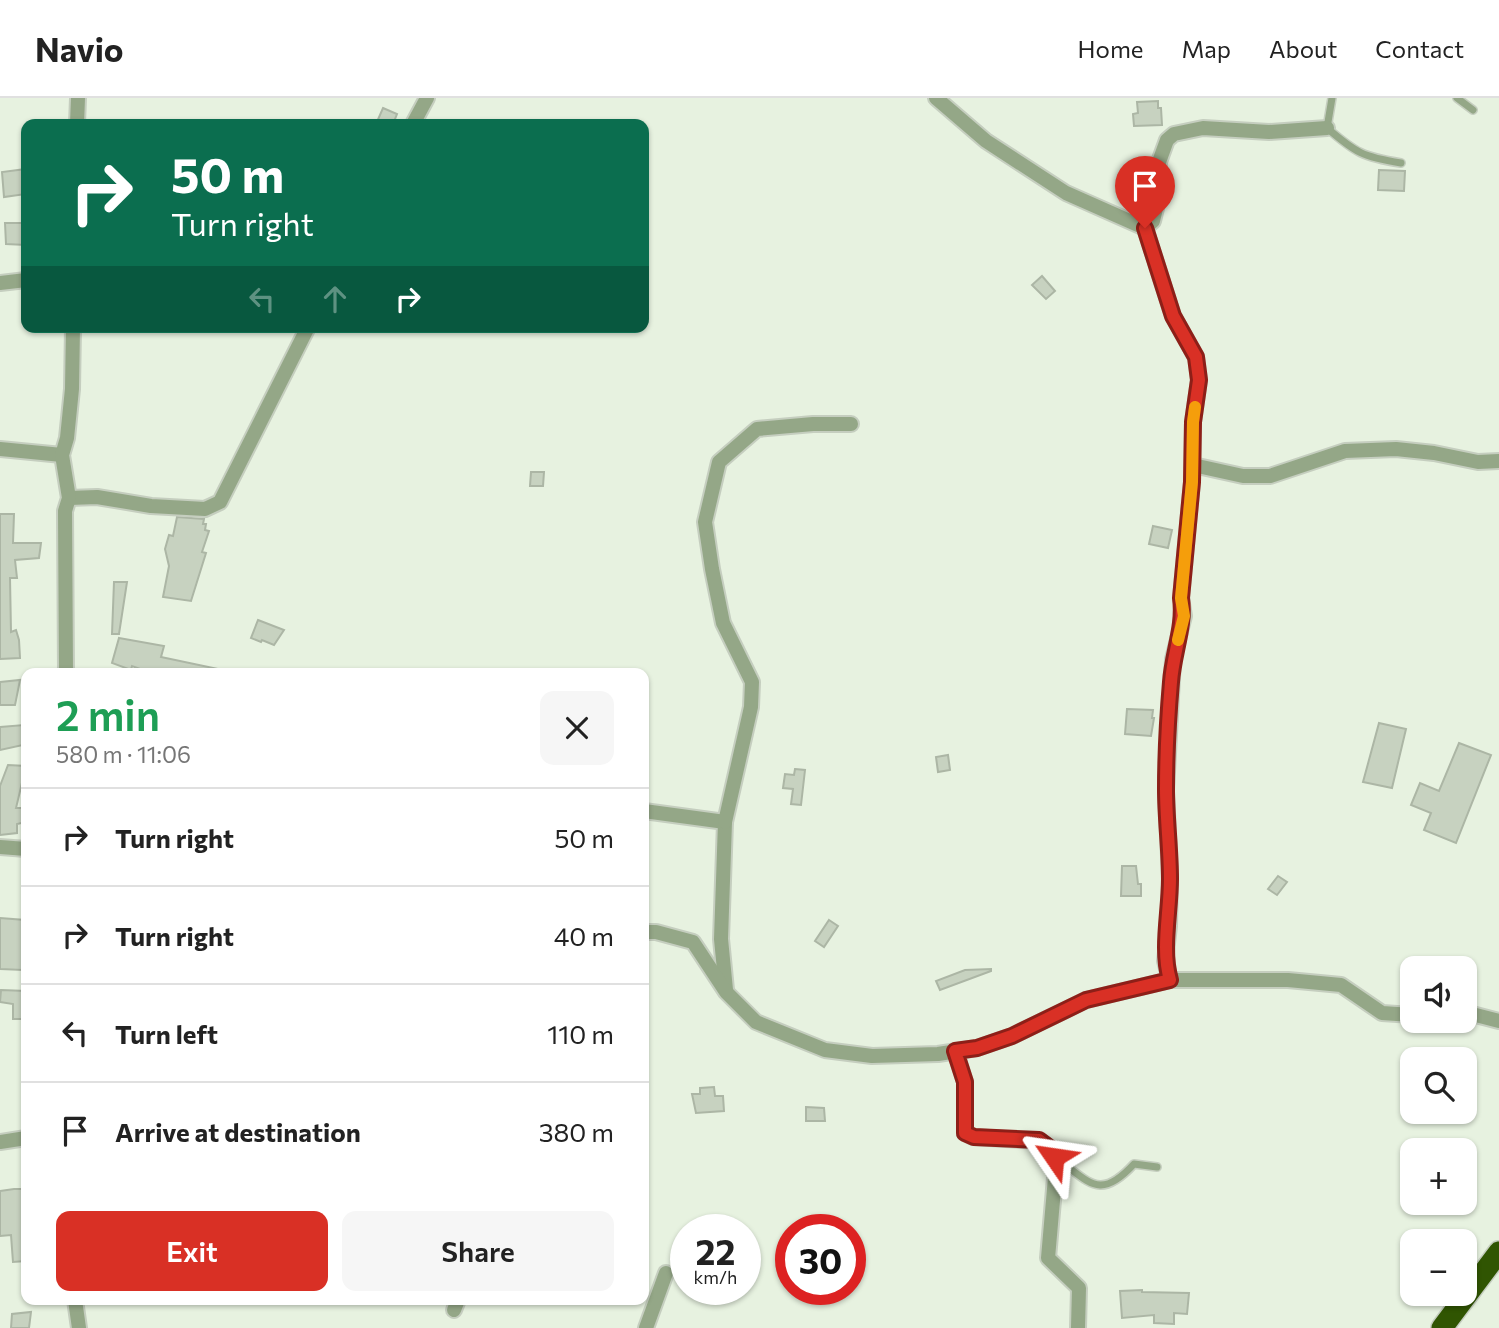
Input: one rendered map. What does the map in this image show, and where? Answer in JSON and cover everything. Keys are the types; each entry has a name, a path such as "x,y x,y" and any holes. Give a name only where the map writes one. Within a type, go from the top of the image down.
{"highway":[{"path":"1442,1328 1499,1252"}],"street":[{"path":"77,119 78,98"},
{"path":"416,119 427,98"},
{"path":"936,98 986,141 1066,193 1145,228 1173,316 1196,357 1199,380 1193,422 1193,466 1181,598 1184,616 1173,659 1168,716 1166,791 1170,878 1165,961 1170,980"},
{"path":"1145,228 1153,221 1157,204 1158,162 1167,140 1174,134 1203,128 1269,132 1328,128"},
{"path":"0,283 21,281"},
{"path":"66,668 65,511 69,498 62,455 67,438 72,389 73,333"},
{"path":"69,498 97,497 151,506 205,509 220,502 305,333"},
{"path":"726,992 721,939 725,822 751,707 752,682 723,623 705,522 719,462 757,429 851,424"},
{"path":"0,449 62,455"},
{"path":"1193,466 1243,477 1270,476 1345,451 1396,449 1478,462 1499,461"},
{"path":"649,812 725,822"},
{"path":"0,847 21,849"},
{"path":"649,932 693,942 726,992 757,1022 825,1050 872,1056 938,1054 977,1048 1012,1036 1086,1000 1170,980 1288,980 1340,985 1382,1013 1400,1014"},
{"path":"1477,1015 1499,1021"},
{"path":"955,1051 965,1082 965,1133 974,1137 1039,1140 1051,1149 1056,1166 1048,1258 1079,1289 1077,1328"},
{"path":"0,1142 21,1139"},
{"path":"646,1328 666,1273"},
{"path":"76,1305 79,1328"}],"lane":[{"path":"1332,98 1328,128 1353,150 1370,158 1401,163"},
{"path":"1457,98 1473,110"},
{"path":"1054,1157 1092,1185 1107,1184 1134,1164 1157,1167"}],"building":[{"path":"1158,101 1162,125 1134,126 1133,114 1138,113 1137,102"},
{"path":"383,108 397,114 395,119 378,119"},
{"path":"21,170 21,195 4,197 2,172"},
{"path":"1379,170 1405,171 1404,191 1378,190"},
{"path":"5,223 21,223 21,245 6,244"},
{"path":"1042,276 1055,291 1046,299 1032,285"},
{"path":"531,472 544,472 543,486 530,486"},
{"path":"0,514 14,514 13,543 41,543 39,558 15,560 17,578 10,578 11,632 16,630 20,658 0,659"},
{"path":"177,517 204,519 205,530 209,531 202,552 206,553 191,601 163,597 169,566 165,549 169,535 173,536"},
{"path":"1153,526 1172,530 1168,548 1149,544"},
{"path":"114,582 127,582 119,634 112,634"},
{"path":"258,620 284,630 274,645 251,638"},
{"path":"119,638 164,646 161,657 213,668 126,668 112,663"},
{"path":"20,680 15,705 0,705 0,682"},
{"path":"1127,709 1153,710 1151,736 1125,734"},
{"path":"1379,723 1406,729 1392,788 1363,782"},
{"path":"21,725 21,745 0,750 0,727"},
{"path":"1459,743 1491,755 1456,843 1424,830 1431,813 1411,805 1420,783 1439,791"},
{"path":"948,755 950,770 938,772 936,757"},
{"path":"8,765 21,766 21,787 16,808 21,808 21,823 17,824 17,833 0,835 0,786"},
{"path":"795,769 805,770 801,805 791,804 793,789 783,788 785,774 794,775"},
{"path":"1122,866 1136,866 1141,896 1121,896"},
{"path":"1278,876 1287,882 1277,895 1268,889"},
{"path":"0,918 21,920 21,970 0,969"},
{"path":"829,920 838,926 824,947 815,941"},
{"path":"991,969 940,990 936,981 965,970"},
{"path":"1,990 21,991 21,1019 13,1019 13,1004 0,1002"},
{"path":"714,1087 715,1096 723,1096 724,1111 696,1113 692,1094 700,1094 700,1088"},
{"path":"806,1107 824,1108 825,1121 806,1121"},
{"path":"21,1189 21,1261 13,1262 11,1235 0,1236 0,1191"},
{"path":"1120,1291 1189,1293 1187,1314 1174,1313 1174,1324 1154,1323 1154,1315 1122,1318"},
{"path":"31,1312 29,1328 11,1328 12,1314"}],"slow traffic":[{"path":"1178,640 1184,616 1181,598 1192,482 1195,407"}],"route":[{"path":"1054,1157 1051,1149 1039,1140 974,1137 965,1133 965,1082 955,1051 977,1048 1012,1036 1086,1000 1170,980 1165,961 1170,878 1166,791 1168,716 1173,659 1184,616 1181,598 1194,453 1193,422 1199,380 1196,357 1173,316 1145,228"}]}
